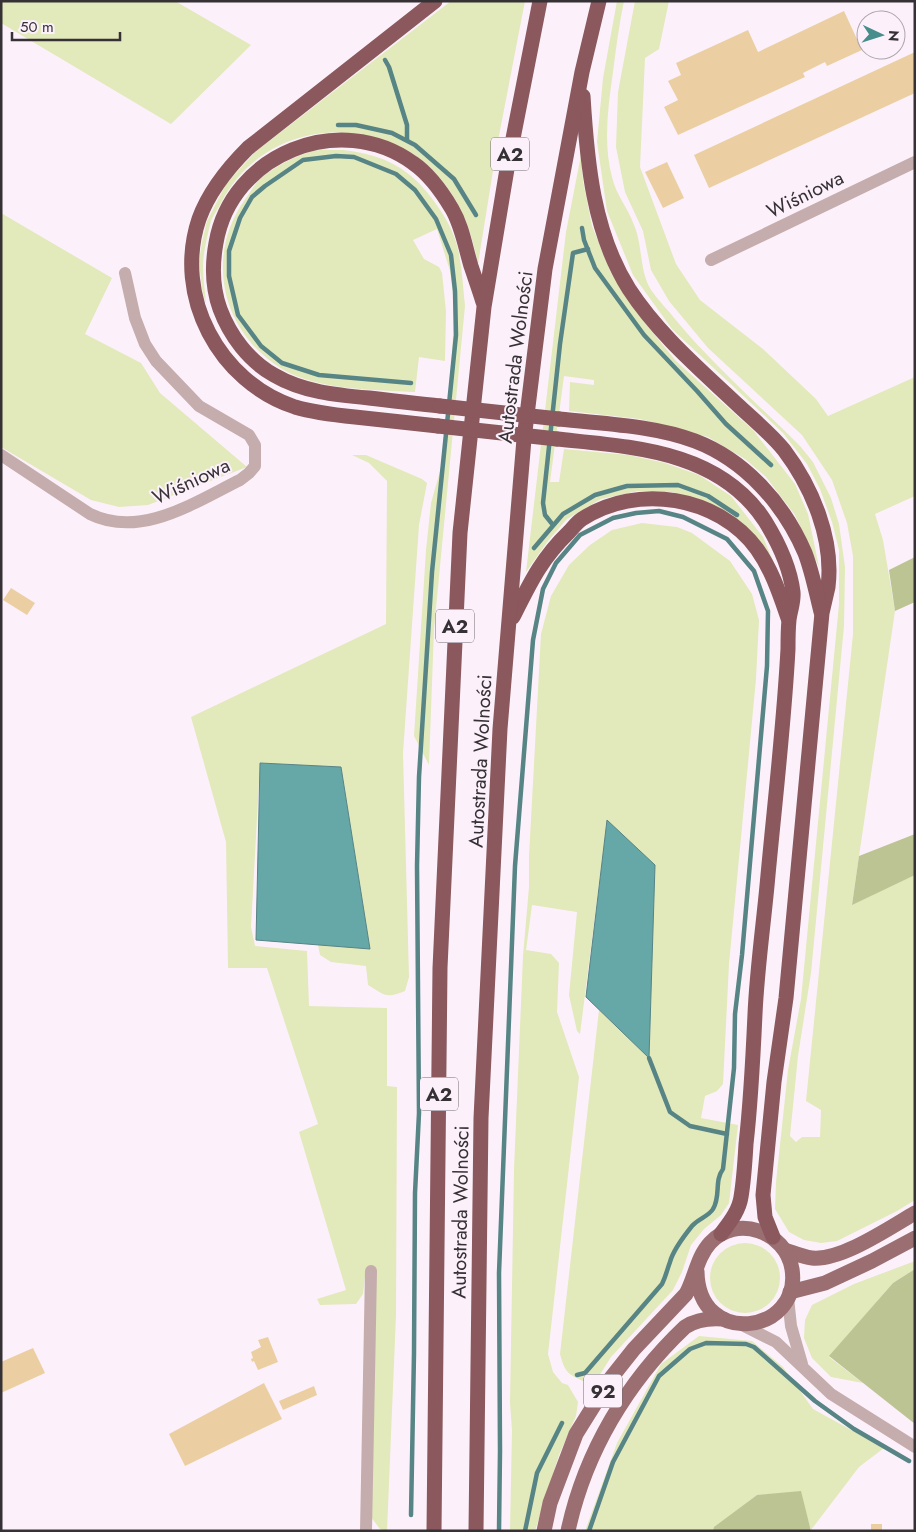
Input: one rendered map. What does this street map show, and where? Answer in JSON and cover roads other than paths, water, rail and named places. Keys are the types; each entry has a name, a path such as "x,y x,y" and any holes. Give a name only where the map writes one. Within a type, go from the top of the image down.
{"highway":[{"path":"435,1 248,148 230,166 210,196 199,218 193,245 192,266 195,294 201,318 215,346 230,366 274,398 295,407 317,413 558,439 664,453 692,463 734,487 759,512 775,538 791,577 793,594 789,620 774,818 755,1011 753,1080 744,1173 739,1205 721,1234"},
{"name":"Autostrada Wolności","path":"434,1531 441,946 460,533 484,307 507,169 540,1"},
{"name":"Autostrada Wolności","path":"476,1531 481,1118 500,729 524,439 543,288 582,72 599,1"},
{"path":"582,72 584,117 591,182 599,218 616,266 630,289 666,336 688,360 783,449 810,492 824,534 828,586 822,613 786,998 774,1082 763,1195 765,1217 773,1237"},
{"path":"484,307 464,238 452,208 429,176 413,162 376,146 359,141 330,140 302,146 278,156 256,171 239,188 218,227 213,256 213,276 217,299 232,333 246,352 261,366 283,380 305,389 331,394 637,428 695,441 733,462 764,489 788,520 805,554 822,613"},
{"path":"509,625 543,559 581,519 602,509 633,500 657,498 681,501 701,507 739,530 756,548 768,566 789,620"}],"main road":[{"path":"785,1250 811,1258 830,1256 852,1248 915,1214"},
{"path":"721,1234 738,1228 747,1228 773,1237 785,1250 792,1266 793,1275 789,1295 825,1283 915,1238"},
{"name":"92","path":"544,1531 550,1503 576,1434 611,1378 634,1348 686,1294 704,1250 721,1234"},
{"name":"92","path":"697,1270 700,1294 713,1313 723,1319 740,1324 750,1324 768,1318 783,1306 789,1295"},
{"name":"92","path":"568,1531 580,1489 596,1448 619,1405 633,1384 650,1363 685,1327 705,1319 723,1319"}],"street":[{"name":"Wiśniowa","path":"711,260 915,162"},
{"name":"Wiśniowa","path":"1,455 90,514 101,519 121,523 131,523 166,516 240,480 250,473 255,466 255,445 249,435 199,406 176,384 149,350 135,318 125,273"},
{"path":"366,1531 371,1271"},
{"path":"789,1295 791,1326 803,1367"},
{"path":"740,1324 776,1342 831,1394 915,1447"}],"water":[{"path":"260,763 341,767 370,949 256,940"},
{"path":"607,820 655,865 649,1058 586,997"}],"waterway":[{"path":"385,60 389,67 407,125 407,140"},
{"path":"338,125 356,125 392,133 415,145 454,179 476,215"},
{"path":"411,383 319,375 282,363 261,346 238,315 229,276 229,251 240,218 252,197 303,160 336,156 354,157 396,174 415,190 436,219 451,255 455,291 456,335 432,572 419,777 417,866 419,1113 415,1193 411,1515"},
{"path":"582,228 584,240 595,268 644,335 726,424 771,465"},
{"path":"553,525 545,515 543,503 560,344 573,253 588,249"},
{"path":"534,548 563,514 595,495 627,486 678,485 708,496 737,515"},
{"path":"499,1531 499,1273 515,866 533,640 543,589 556,563 580,535 613,518 659,511 683,517 727,539 754,571 768,611 767,666 742,955 735,1014 734,1068 723,1169 720,1174 717,1199 713,1209 709,1214 697,1221 679,1243 671,1257 662,1284 585,1373 577,1375"},
{"path":"649,1058 670,1112 690,1126 727,1134"},
{"path":"589,1531 613,1462 659,1376 690,1349 706,1343 746,1344 754,1347 815,1401 854,1429 909,1461"},
{"path":"525,1531 537,1473 562,1423"}]}
